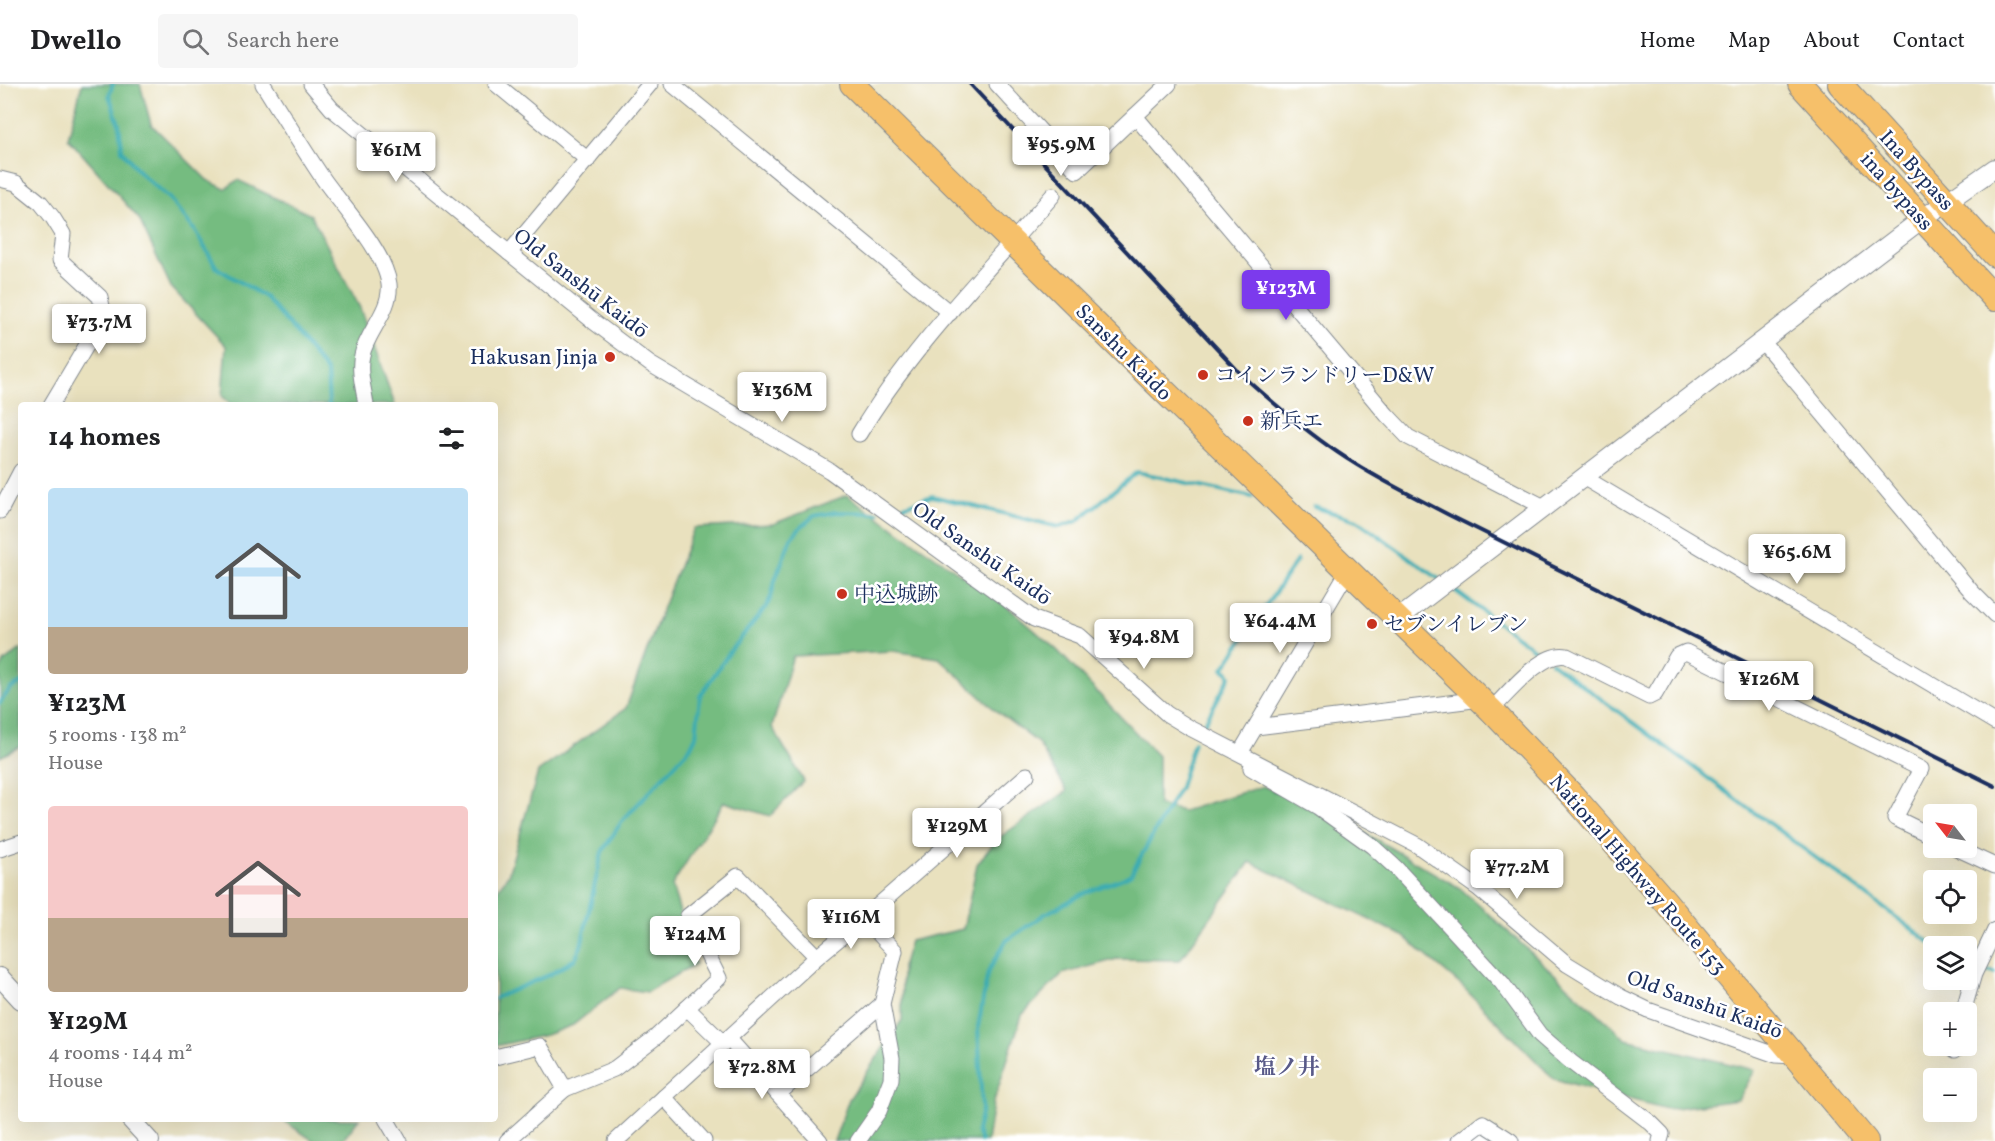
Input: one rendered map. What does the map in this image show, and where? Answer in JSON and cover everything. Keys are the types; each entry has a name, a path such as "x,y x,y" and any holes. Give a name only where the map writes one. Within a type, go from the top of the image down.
{"highway":[{"name":"Sanshu Kaido","path":"852,84 1398,619"},
{"name":"ina bypass","path":"1800,84 1995,299"},
{"name":"Ina Bypass","path":"1840,84 1995,255"},
{"name":"National Highway Route 153","path":"1398,619 1486,704 1573,796 1665,901 1866,1141"}],"street":[{"path":"263,84 324,180 374,249 385,269 389,286 386,303 362,354 360,366 366,402"},
{"name":"Old Sanshū Kaidō","path":"311,84 332,110 594,322 650,364 830,471 1034,619 1080,636 1167,714 1417,845 1478,888 1567,964 1621,997 1648,1010 1776,1055 1793,1056"},
{"path":"496,84 588,160"},
{"path":"509,253 650,84"},
{"path":"672,84 950,313"},
{"path":"998,84 1077,171 1169,84"},
{"path":"1135,116 1387,416 1408,437 1544,507"},
{"path":"1398,619 1922,219 1995,168"},
{"path":"0,179 16,183 41,203 63,234 60,260 100,297 104,316 53,402"},
{"path":"860,434 881,398 950,313 1053,195"},
{"path":"1762,341 1972,592 1995,615"},
{"path":"0,511 18,477"},
{"path":"1583,477 1995,722"},
{"path":"1348,572 1240,753 1253,771 1318,807 1372,846 1396,868 1502,983 1540,1035 1595,1082 1651,1123 1662,1134 1660,1141"},
{"path":"1256,727 1486,704 1547,660 1559,654 1649,697 1655,694 1677,656 1686,652 1922,769 1895,818 1923,832"},
{"path":"616,1141 817,957 1027,775"},
{"path":"0,849 18,843"},
{"path":"1977,858 1995,866"},
{"path":"507,1141 565,1089 614,1068 656,1037 719,978 688,916 738,876 817,957"},
{"path":"858,1141 879,1111 891,1079 892,1058 882,1004 895,951 864,918"},
{"path":"1966,1002 1976,969 1995,930"},
{"path":"0,977 18,997"},
{"path":"778,1094 882,1004"},
{"path":"687,1008 726,1040 820,1141"},
{"path":"498,1056 540,1046 565,1089"},
{"path":"663,1097 704,1141"},
{"path":"133,1122 150,1141"},
{"path":"388,1122 399,1141"},
{"path":"1459,1141 1483,1123 1511,1141"}],"green space":[{"path":"82,84 140,84 151,124 207,180 225,189 238,180 311,215 360,308 394,402 229,402 222,396 226,346 171,287 139,219 68,138"},
{"path":"847,495 1009,608 1057,650 1158,756 1158,805 1183,811 1263,786 1363,832 1460,888 1626,1039 1755,1070 1738,1100 1667,1109 1554,1079 1463,987 1403,936 1250,862 1180,960 1117,959 1062,974 1022,1015 993,1104 987,1141 834,1141 849,1099 902,1020 902,967 910,941 963,929 977,864 997,839 1067,791 1038,743 995,710 939,658 893,651 793,656 772,727 804,781 770,816 724,802 672,885 695,964 647,992 620,988 573,1025 546,1035 498,1045 498,889 508,875 538,772 626,708 694,528 773,524"},
{"path":"18,651 18,748 0,757 0,670 5,661"},
{"path":"286,1122 357,1122 342,1141 314,1141"}],"waterway":[{"path":"113,84 109,95 119,124 122,150 140,173 168,197 193,228 217,268 265,297 297,334 327,372 329,402"},
{"path":"895,509 932,496 1059,527 1077,521 1137,472 1252,497"},
{"path":"1314,507 1357,520 1439,579"},
{"path":"498,997 551,974 575,959 581,946 602,852 622,821 690,748 696,736 700,696 731,650 766,607 791,538 814,516 836,512 878,513"},
{"path":"1203,726 1230,676 1223,669 1297,560"},
{"path":"1450,587 1543,656"},
{"path":"1551,662 1923,937"},
{"path":"0,703 10,689 18,685"},
{"path":"981,1141 977,1131 982,1109 978,1027 988,972 1006,941 1045,914 1085,893 1131,874 1180,787 1194,742"},
{"path":"1981,970 1995,973"}],"railway":[{"path":"970,84 1241,374 1288,415 1350,461 1449,515 1995,786"}],"place":[{"name":"Hakusan Jinja","path":"610,357"},
{"name":"コインランドリーD&W","path":"1203,375"},
{"name":"新兵エ","path":"1248,421"},
{"name":"中込城跡","path":"842,594"},
{"name":"セブンイレブン","path":"1372,624"}],"district":[{"name":"塩ノ井","path":"1287,1066"}]}
